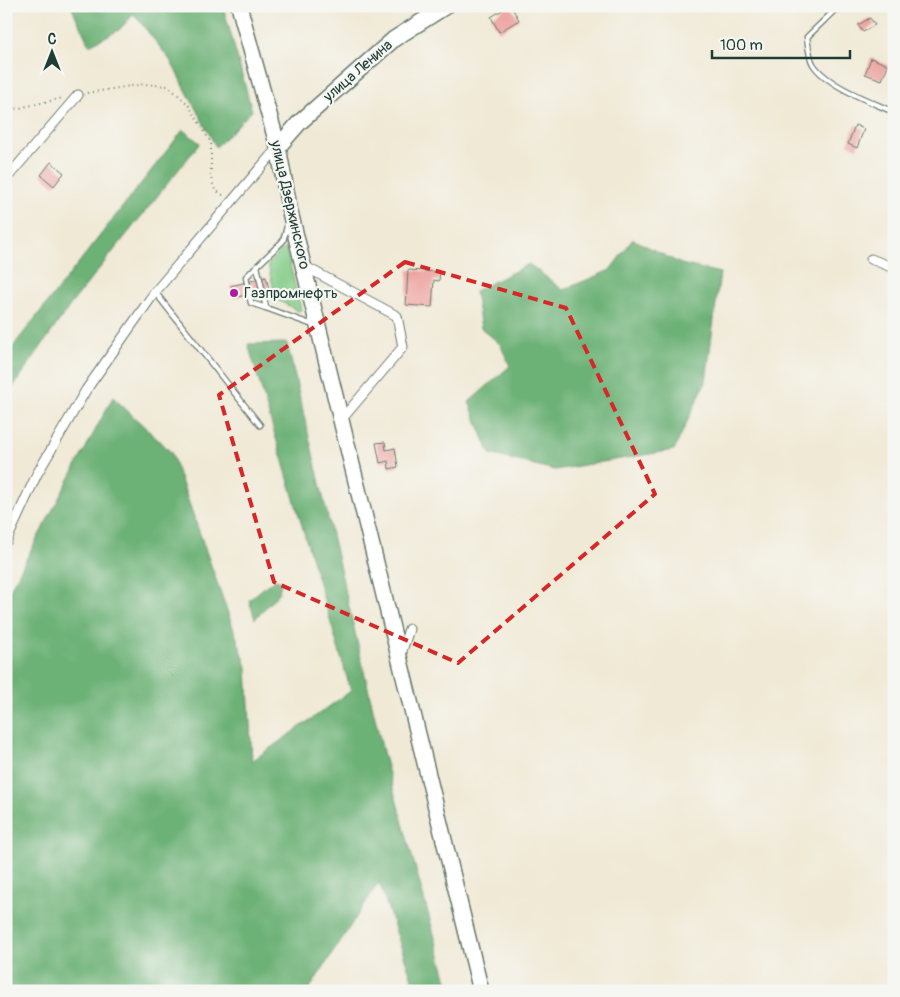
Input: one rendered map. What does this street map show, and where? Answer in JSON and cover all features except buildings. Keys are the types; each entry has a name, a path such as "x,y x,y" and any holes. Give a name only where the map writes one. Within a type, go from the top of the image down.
{"main road":[{"name":"улица Дзержинского","path":"239,6 278,147 290,212 320,328 481,991"},
{"name":"улица Ленина","path":"278,147 299,123 394,39 446,6"}],"street":[{"path":"6,179 78,95"},
{"path":"6,542 37,474 86,390 155,292 278,147"},
{"path":"870,259 894,268"},
{"path":"304,266 397,316 404,347 343,427"},
{"path":"400,658 410,629"}],"lane":[{"path":"838,6 806,36 812,63 827,78 858,96 894,112"},
{"path":"290,212 283,241 246,277 251,303 320,328"},
{"path":"257,266 266,308"},
{"path":"155,292 260,425"}],"path":[{"path":"6,111 78,95 144,84 168,86 188,104 211,143 211,178 215,190 232,201"}],"highlighted area":[{"path":"405,262 566,308 655,494 458,663 274,582 219,395"}],"green space":[{"path":"71,6 223,6 252,111 216,147 170,60 134,14 119,30 89,45"},
{"path":"183,130 200,143 71,304 6,397 6,358 18,340"},
{"path":"633,239 681,264 720,273 706,381 674,450 555,470 490,454 469,402 510,366 500,344 481,328 475,291 529,264 563,290 610,270"},
{"path":"286,249 301,310 298,311 276,299 268,265 279,251"},
{"path":"287,343 384,756 450,991 416,991 379,882 308,991 6,991 6,597 113,397 171,452 247,667 252,761 351,691 248,344"},
{"path":"276,580 281,582 279,593 255,619 249,600"}],"place":[{"name":"Газпромнефть","path":"234,293"}]}
